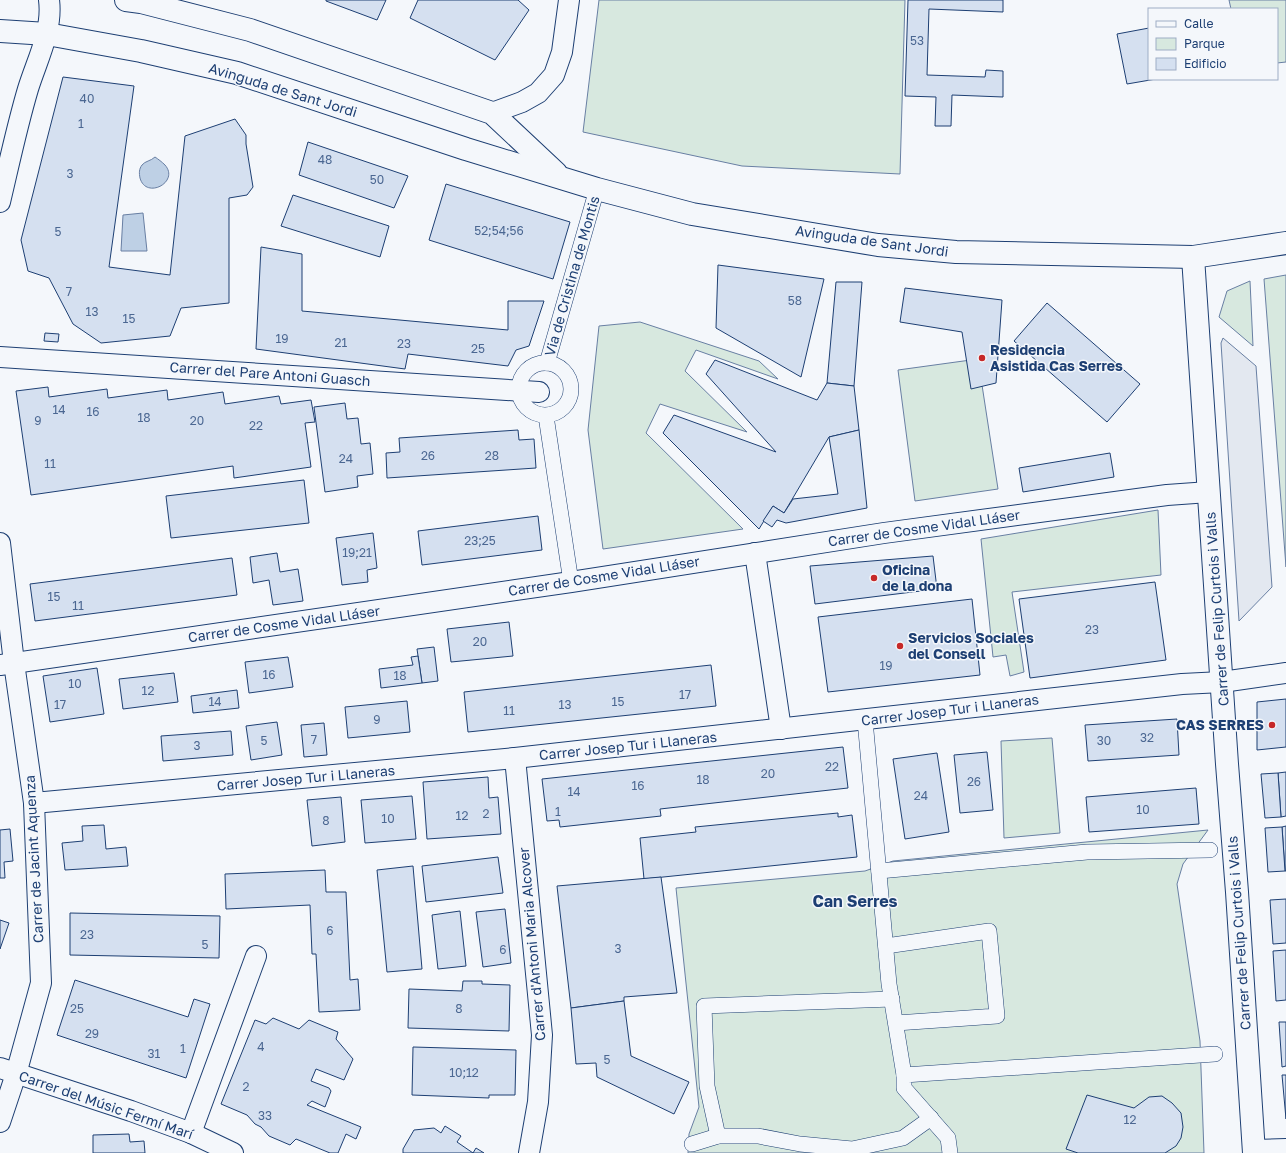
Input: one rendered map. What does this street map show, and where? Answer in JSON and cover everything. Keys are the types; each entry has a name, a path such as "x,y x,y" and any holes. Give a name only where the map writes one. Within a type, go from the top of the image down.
{"street":[{"path":"0,202 28,89 47,34 51,10 49,0"},
{"name":"Avinguda de Sant Jordi","path":"126,0 141,2 250,30 492,113 560,177"},
{"path":"492,113 522,102 538,93 554,75 562,52 568,0"},
{"name":"Avinguda de Sant Jordi","path":"0,32 47,34 141,51 237,73 466,149 597,188 692,214 878,245 956,252 1193,257 1286,243"},
{"name":"Via de Cristina de Montis","path":"547,363 597,188"},
{"name":"Carrer de Felip Curtois i Valls","path":"1193,257 1238,892 1254,1152"},
{"name":"Carrer del Pare Antoni Guasch","path":"0,357 539,392"},
{"path":"547,363 557,366 565,372 570,380 572,390 569,400 564,408 556,413 546,416 533,413 523,403 519,391 522,376 533,366 547,363"},
{"path":"546,416 571,582"},
{"name":"Carrer de Cosme Vidal Lláser","path":"7,664 571,582 900,531 1166,495 1209,492"},
{"name":"Carrer de Jacint Aquenza","path":"0,543 7,664 34,803 41,983 8,1071 0,1122"},
{"path":"755,553 781,729"},
{"name":"Carrer Josep Tur i Llaneras","path":"34,803 515,758 1182,684 1222,682 1286,673"},
{"path":"864,720 886,946 892,999 904,1075 904,1088 948,1138 950,1153"},
{"name":"Carrer d'Antoni Maria Alcover","path":"515,758 542,1035 538,1102 529,1153"},
{"path":"879,871 1087,852 1210,850"},
{"path":"886,946 990,931 996,1016 896,1022"},
{"path":"191,1133 256,956"},
{"path":"718,1136 707,1086 704,1006 892,999"},
{"path":"904,1075 1215,1054"},
{"name":"Carrer del Músic Fermí Marí","path":"8,1071 124,1108 191,1133 233,1153"},
{"path":"692,1144 718,1136 758,1136 800,1144 852,1149 902,1138 931,1118"},
{"path":"1254,1152 1286,1149"}],"green space":[{"path":"599,0 905,0 900,174 742,166 583,132"},
{"path":"1229,0 1286,0 1286,62 1278,63 1278,8 1231,8"},
{"path":"1286,275 1286,567 1264,279"},
{"path":"1250,281 1253,346 1219,317 1227,291"},
{"path":"640,322 759,361 778,379 696,350 685,371 747,432 660,404 646,433 743,529 603,549 588,430 599,326"},
{"path":"978,359 998,489 915,501 898,370"},
{"path":"1158,510 1161,575 1012,592 1024,672 1010,676 1006,655 993,657 981,539"},
{"path":"1052,738 1060,833 1004,838 1001,741"},
{"path":"1208,830 1183,864 1177,884 1200,1041 1204,1153 688,1153 689,1134 699,1107 676,888 865,871 893,861"}],"shaded area":[{"path":"1223,338 1256,366 1272,587 1239,621 1221,343"}],"water":[{"path":"155,157 165,165 168,171 168,177 160,186 149,188 143,184 139,173 143,164"},
{"path":"143,213 147,251 121,251 123,215"}],"building":[{"path":"326,0 386,0 377,20"},
{"path":"418,0 518,0 529,10 495,60 410,18"},
{"path":"908,0 1003,0 1003,12 929,9 927,75 985,77 986,70 1003,71 1003,97 952,95 951,126 935,126 936,97 905,96"},
{"path":"1148,28 1148,80 1150,80 1127,84 1117,34"},
{"path":"63,77 134,86 109,267 170,275 185,136 235,119 246,135 246,144 253,187 247,195 229,198 229,303 181,308 170,336 101,343 73,324 49,278 28,271 21,240"},
{"path":"308,142 408,176 394,208 299,175"},
{"path":"446,184 570,222 553,279 429,240"},
{"path":"293,195 389,226 380,257 281,226"},
{"path":"261,247 302,254 302,311 508,330 508,301 544,301 529,346 516,350 508,366 408,354 405,369 256,349"},
{"path":"718,265 824,279 801,377 716,328"},
{"path":"836,282 862,282 854,386 827,383"},
{"name":"Residencia Asistida Cas Serres","path":"905,288 1002,300 996,383 971,389 962,332 900,322"},
{"path":"1047,303 1140,384 1107,422 1014,341"},
{"path":"45,333 59,334 58,342 44,341"},
{"path":"715,360 817,400 827,383 854,386 859,430 829,437 784,513 773,506 759,529 663,433 674,415 776,452 706,374"},
{"path":"48,387 49,397 107,389 108,398 167,390 168,400 223,392 225,404 279,396 281,404 311,400 315,422 305,423 311,467 234,478 233,466 31,495 16,391"},
{"path":"345,403 347,419 358,418 361,444 370,443 373,474 357,476 358,487 325,492 314,407"},
{"path":"518,430 519,440 534,439 536,468 387,478 386,453 400,452 399,438"},
{"path":"859,430 867,508 786,523 777,520 772,527 763,521 773,506 784,513 793,499 838,494 829,437"},
{"path":"1110,453 1114,477 1023,492 1019,468"},
{"path":"304,480 309,523 171,538 166,496"},
{"path":"538,516 542,550 422,565 418,531"},
{"path":"373,533 377,568 367,570 368,582 342,585 336,538"},
{"path":"277,553 280,572 298,569 303,601 273,605 269,580 253,583 250,557"},
{"name":"Oficina de la dona","path":"933,556 937,589 815,604 810,566"},
{"path":"232,558 237,595 35,621 30,584"},
{"path":"1155,582 1166,660 1030,678 1019,599"},
{"name":"Servicios Sociales del Consell","path":"972,599 980,675 828,692 818,617"},
{"path":"509,622 513,656 451,662 447,629"},
{"path":"434,647 438,681 422,683 417,649"},
{"path":"418,656 422,683 381,688 379,669 413,665 411,657"},
{"path":"288,657 293,687 249,693 245,662"},
{"path":"711,665 716,706 468,732 464,692"},
{"path":"97,668 104,714 50,722 43,676"},
{"path":"174,673 178,702 123,709 119,679"},
{"path":"237,690 239,708 193,713 191,696"},
{"name":"CAS SERRES","path":"1286,699 1286,747 1257,750 1257,702"},
{"path":"407,701 410,732 348,738 345,707"},
{"path":"1177,719 1179,755 1088,761 1085,725"},
{"path":"277,722 282,755 251,760 246,726"},
{"path":"324,723 327,755 304,757 301,725"},
{"path":"231,731 233,755 163,761 161,736"},
{"path":"843,747 848,788 660,809 661,816 560,827 559,820 547,821 542,779"},
{"path":"987,752 993,810 960,813 954,755"},
{"path":"937,753 949,832 905,839 893,759"},
{"path":"1286,772 1286,816 1281,817 1278,773"},
{"path":"1278,773 1281,817 1265,818 1261,774"},
{"path":"488,777 489,798 498,797 501,834 427,839 423,782"},
{"path":"1196,788 1199,824 1089,832 1086,797"},
{"path":"412,796 416,839 365,843 361,800"},
{"path":"341,797 345,842 312,846 307,800"},
{"path":"838,813 838,817 852,815 857,857 644,879 640,838 696,832 695,827"},
{"path":"104,825 106,849 126,847 128,866 65,870 62,843 83,841 82,826"},
{"path":"1286,826 1286,871 1285,871 1282,827"},
{"path":"1282,827 1285,871 1268,872 1265,828"},
{"path":"10,829 13,861 4,862 5,878 0,878 0,830"},
{"path":"498,857 503,893 426,902 422,866"},
{"path":"413,866 422,969 387,972 377,870"},
{"path":"325,870 326,892 346,892 350,980 358,979 360,1010 319,1012 316,954 312,954 310,905 226,909 225,874"},
{"path":"661,877 677,993 624,997 624,1001 571,1008 557,886"},
{"path":"1286,899 1286,943 1273,944 1270,900"},
{"path":"505,909 511,963 483,967 476,912"},
{"path":"460,911 466,966 438,969 432,915"},
{"path":"70,913 220,916 219,958 70,955"},
{"path":"0,920 9,923 0,949"},
{"path":"1286,950 1286,1000 1276,1001 1273,951"},
{"path":"75,980 188,1017 194,999 210,1004 186,1078 57,1035"},
{"path":"463,981 482,981 482,984 510,985 509,1031 408,1028 409,989 462,991"},
{"path":"624,1001 631,1056 689,1082 674,1114 597,1077 596,1063 576,1064 571,1008"},
{"path":"273,1018 299,1029 309,1020 338,1032 336,1039 353,1059 344,1080 316,1069 311,1081 329,1088 331,1091 325,1107 312,1101 307,1105 361,1127 356,1139 346,1134 338,1153 330,1153 296,1139 290,1145 269,1136 247,1115 221,1104 255,1020 266,1024"},
{"path":"1279,1022 1286,1022 1286,1066 1282,1067"},
{"path":"413,1047 516,1050 515,1095 489,1095 489,1098 412,1095"},
{"path":"1282,1075 1286,1075 1286,1119"},
{"path":"1087,1095 1134,1108 1149,1097 1162,1096 1172,1103 1181,1113 1183,1127 1181,1138 1176,1146 1165,1153 1078,1153 1066,1149"},
{"path":"445,1126 461,1136 457,1142 473,1153 403,1153 403,1149 414,1130 434,1128 441,1133"},
{"path":"129,1134 130,1142 144,1141 145,1153 93,1153 93,1135"},
{"path":"476,1148 484,1153 473,1153"}],"place":[{"name":"Residencia Asistida Cas Serres","path":"982,358"},
{"name":"Oficina de la dona","path":"874,578"},
{"name":"Servicios Sociales del Consell","path":"900,646"},
{"name":"CAS SERRES","path":"1272,725"}],"district":[{"name":"Can Serres","path":"855,901"}]}
